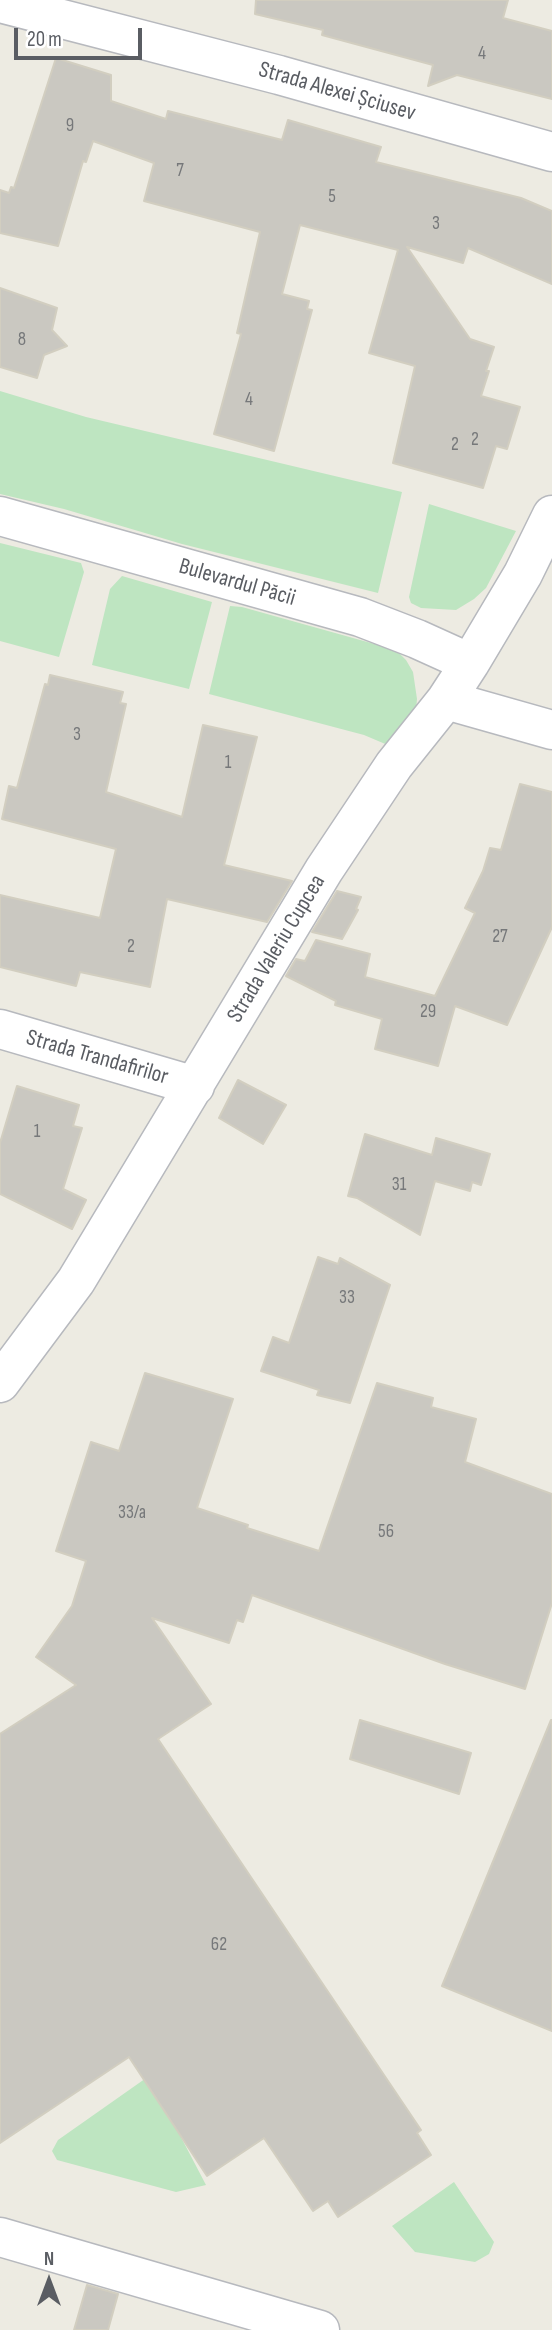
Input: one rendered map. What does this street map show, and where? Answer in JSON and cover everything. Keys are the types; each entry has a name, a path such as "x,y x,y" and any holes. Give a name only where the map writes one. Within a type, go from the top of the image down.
{"street":[{"name":"Strada Alexei Șciusev","path":"0,3 279,75 552,152"},
{"name":"Strada Valeriu Cupcea","path":"0,1383 76,1281 324,870 394,765 446,700 470,663 523,574 552,515"},
{"name":"Bulevardul Păcii","path":"0,516 360,617 470,663"},
{"path":"446,700 552,730"},
{"name":"Strada Trandafirilor","path":"0,1029 195,1086"},
{"path":"0,2236 320,2330"}],"green space":[{"path":"0,391 86,417 402,492 378,593 182,544 64,509 0,494"},
{"path":"429,504 516,531 486,588 456,610 421,608 411,603 409,597"},
{"path":"0,543 81,563 84,572 59,657 0,641"},
{"path":"122,576 212,602 189,689 92,665 110,589"},
{"path":"230,606 242,607 396,650 413,672 417,699 415,720 390,746 364,735 209,694"},
{"path":"149,2076 206,2185 176,2192 57,2160 52,2151 58,2140"},
{"path":"454,2182 494,2242 489,2254 475,2262 415,2252 392,2226"}],"building":[{"path":"256,0 508,0 503,18 552,31 552,99 457,75 428,86 433,65 322,35 323,30 255,14"},
{"path":"56,58 111,75 111,101 166,119 168,111 282,140 288,120 381,147 376,162 521,198 552,211 552,284 468,248 463,263 407,247 470,339 494,347 481,396 520,407 507,449 496,446 483,488 393,463 415,366 369,353 398,250 300,225 282,294 309,301 307,309 312,310 274,451 214,434 241,334 237,333 260,232 144,201 154,163 93,141 86,162 83,161 58,246 0,233 0,190 9,193 11,187 14,188"},
{"path":"0,288 57,308 52,330 67,346 44,355 37,378 0,367"},
{"path":"50,675 123,692 120,703 126,704 106,792 182,817 203,725 257,737 224,865 292,881 267,922 167,899 150,987 80,972 76,986 0,967 0,895 100,918 116,849 2,819 9,786 17,788 45,684 48,685"},
{"path":"520,784 552,792 552,927 507,1025 455,1006 438,1066 375,1049 382,1019 335,1005 336,1001 286,976 296,959 305,961 316,940 370,954 365,977 435,996 475,913 465,908 483,871 490,848 501,850"},
{"path":"337,891 361,897 356,909 358,910 342,939 312,932"},
{"path":"238,1080 286,1105 263,1144 219,1118"},
{"path":"17,1086 79,1105 73,1126 82,1128 63,1189 86,1200 72,1229 0,1194 0,1143"},
{"path":"365,1134 432,1155 436,1138 490,1154 481,1185 472,1182 470,1191 435,1181 420,1235 357,1198 348,1196"},
{"path":"318,1257 338,1264 340,1258 390,1285 350,1403 317,1395 319,1390 261,1371 273,1337 289,1343"},
{"path":"145,1373 233,1399 197,1508 248,1525 247,1528 319,1551 377,1383 433,1398 431,1407 476,1419 465,1462 552,1494 552,1603 525,1689 445,1664 252,1595 243,1622 237,1620 229,1643 152,1618 211,1704 158,1739 421,2130 417,2133 431,2155 338,2217 328,2201 313,2211 264,2138 207,2176 129,2057 0,2143 0,1734 76,1685 36,1657 72,1606 86,1561 56,1551 91,1442 119,1451"},
{"path":"360,1720 471,1753 459,1794 350,1759"},
{"path":"552,1720 552,2031 442,1986"},
{"path":"87,2285 118,2294 108,2330 74,2330"}]}
